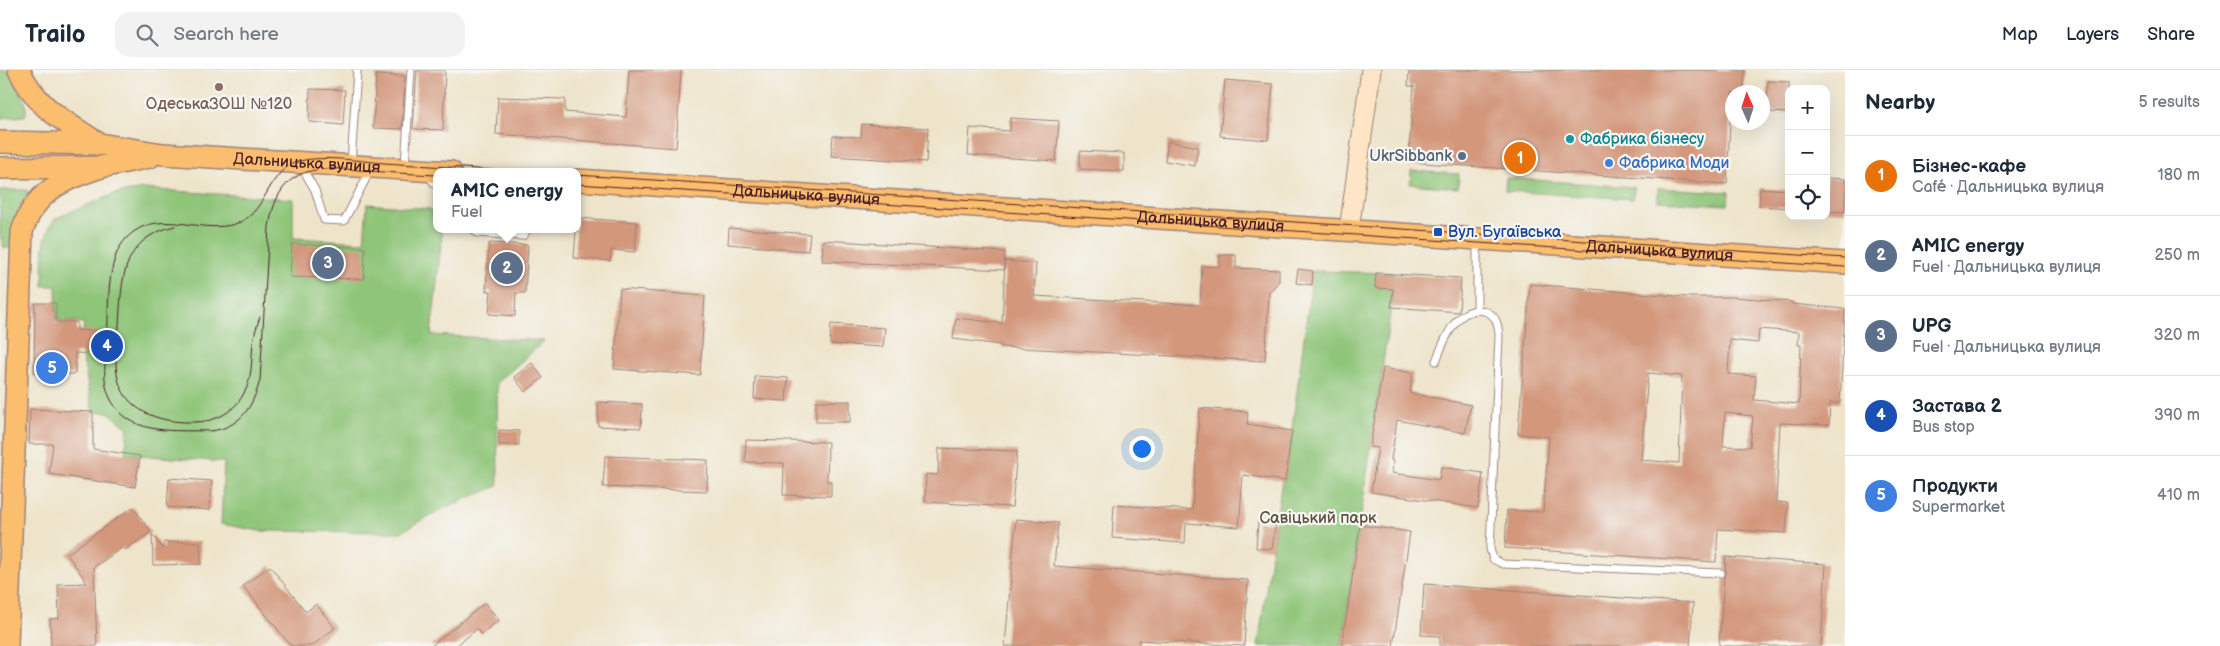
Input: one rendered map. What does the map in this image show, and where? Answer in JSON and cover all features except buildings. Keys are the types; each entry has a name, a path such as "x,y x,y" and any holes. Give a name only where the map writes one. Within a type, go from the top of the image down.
{"main road":[{"path":"19,70 36,99 50,112 99,144"},
{"path":"1349,230 1371,70"},
{"name":"Дальницька вулиця","path":"0,142 99,144 163,154 433,171"},
{"name":"Дальницька вулиця","path":"0,168 101,167 163,154"},
{"path":"7,646 22,232 32,209 46,194 74,176 101,167"},
{"name":"Дальницька вулиця","path":"581,180 1845,263"}],"lane":[{"path":"350,165 357,70"},
{"path":"411,70 414,169 433,183"},
{"path":"298,162 315,190 324,220 344,221 373,167"},
{"path":"477,233 523,236 525,233"},
{"path":"1477,239 1477,310"},
{"path":"1436,361 1444,341 1457,319 1468,312 1477,310 1490,312 1498,322 1490,549 1494,559 1503,564 1721,573"}],"green space":[{"path":"0,70 8,70 21,92 26,105 25,116 0,118"},
{"path":"1411,171 1459,174 1458,188 1410,184"},
{"path":"1506,178 1634,187 1633,199 1505,191"},
{"path":"1658,188 1729,192 1728,205 1658,201"},
{"path":"143,189 293,199 293,238 364,242 367,204 430,209 433,215 433,233 441,233 442,235 431,335 544,341 497,383 498,486 444,508 401,532 260,531 221,524 224,462 125,454 128,428 108,412 93,412 82,354 84,323 57,320 56,286 43,286 45,241 47,233 56,218 114,194"},
{"path":"0,190 27,190 28,192 15,218 12,248 4,248 0,235"},
{"name":"Савіцький парк","path":"1313,271 1394,273 1391,307 1342,646 1258,646 1282,480 1285,481"}],"tram line":[{"path":"433,175 335,169 319,170 305,173 292,179 282,190 274,205 269,227 260,380 249,407 237,421 229,426 210,431 162,430 139,425 120,412 115,406 108,393 105,376 109,288 113,265 118,251 126,239 135,231 146,225 158,223 210,226 235,224 253,212 277,176 294,163 303,160 338,159 462,168"},
{"path":"581,175 1845,258"},
{"path":"581,184 1845,267"},
{"path":"175,226 157,232 144,240 134,251 124,276 116,349 117,374 121,387 135,406 156,417 180,422 201,422 222,416 228,412 239,402 246,389 250,376 253,340 260,317"}],"place":[{"name":"ОдеськаЗОШ №120","path":"219,87"},
{"name":"Фабрика бізнесу","path":"1570,139"},
{"name":"UkrSibbank","path":"1462,156"},
{"name":"Бізнес-кафе","path":"1520,158"},
{"name":"Фабрика Моди","path":"1609,163"},
{"name":"Вул. Бугаївська","path":"1438,232"},
{"name":"UPG","path":"328,263"},
{"name":"AMIC energy","path":"507,268"},
{"name":"Застава 2","path":"107,346"},
{"name":"Продукти","path":"52,368"}]}
